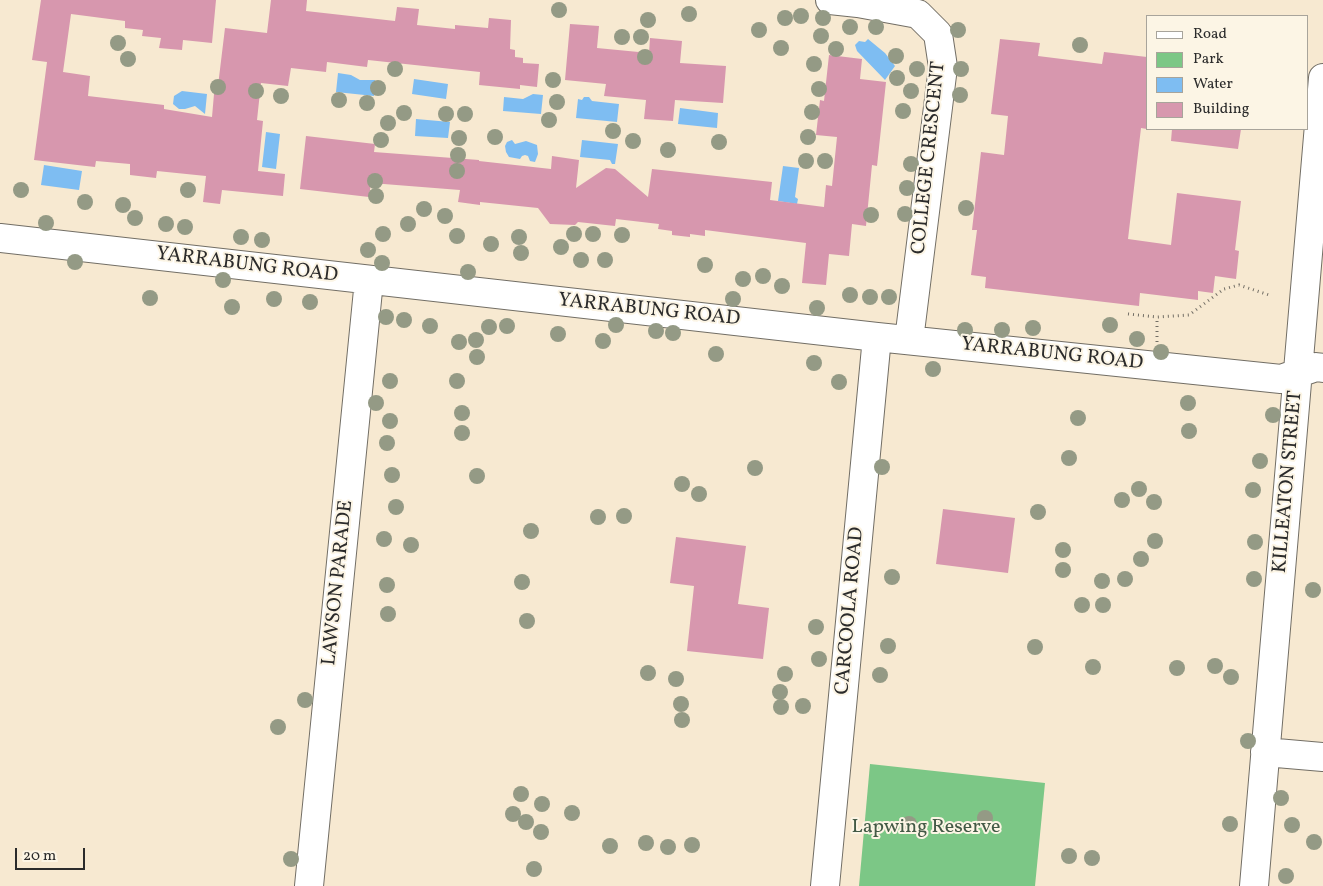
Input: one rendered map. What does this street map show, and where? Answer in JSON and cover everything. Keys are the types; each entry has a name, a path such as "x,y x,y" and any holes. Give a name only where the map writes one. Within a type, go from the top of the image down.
{"street":[{"name":"COLLEGE CRESCENT","path":"830,0 918,14 938,34 942,67 909,340"},
{"name":"KILLEATON STREET","path":"1254,886 1265,752 1311,370 1323,78"},
{"name":"YARRABUNG ROAD","path":"0,238 877,337 1281,379 1311,370"},
{"name":"LAWSON PARADE","path":"309,886 369,280"},
{"name":"CARCOOLA ROAD","path":"824,886 877,337"},
{"path":"1265,752 1323,757"}],"path":[{"path":"1128,314 1157,317 1189,315 1224,289 1239,285 1268,295"},
{"path":"1156,343 1157,317"}],"green space":[{"name":"Lapwing Reserve","path":"870,764 1045,783 1035,886 859,886"}],"water":[{"path":"868,39 885,53 895,66 885,80 857,51 855,45 859,41 865,42"},
{"path":"338,73 351,75 360,80 375,80 374,96 336,92"},
{"path":"414,79 448,84 446,99 412,94"},
{"path":"182,91 207,94 205,114 195,106 179,109 173,104 174,96"},
{"path":"533,94 543,95 541,114 503,111 504,97 523,99"},
{"path":"584,97 589,97 592,101 619,104 617,122 576,118 578,99 582,100"},
{"path":"680,108 718,113 717,128 678,124"},
{"path":"416,119 450,122 448,138 415,136"},
{"path":"266,132 280,134 276,169 262,167"},
{"path":"512,140 515,144 526,141 537,145 538,154 535,162 530,161 528,156 525,155 520,159 509,157 505,146 507,142"},
{"path":"582,140 618,144 615,164 612,164 610,160 580,157"},
{"path":"44,165 82,171 79,190 41,185"},
{"path":"783,166 799,168 795,197 798,199 797,204 778,201"}],"building":[{"path":"41,0 216,0 212,43 183,40 182,50 159,48 161,38 142,36 143,30 125,28 125,21 71,14 63,72 90,76 88,96 164,105 164,109 212,117 214,94 217,94 225,28 267,33 271,0 307,0 306,11 395,21 397,7 419,9 417,25 455,29 455,25 488,28 489,18 511,20 510,49 515,50 515,57 523,58 523,63 539,64 537,87 520,85 520,89 479,85 480,72 368,60 367,67 327,62 326,72 291,68 288,86 261,83 257,120 263,121 258,171 285,174 283,196 222,190 220,204 203,202 206,176 157,171 156,178 130,175 130,164 96,161 95,167 34,160 47,62 32,60"},
{"path":"570,24 599,26 597,48 649,53 650,38 682,41 680,63 726,66 723,103 675,100 673,121 644,119 646,100 604,96 606,84 565,80"},
{"path":"1000,39 1040,43 1038,56 1102,64 1104,52 1146,57 1146,129 1141,128 1128,239 1171,245 1177,193 1241,201 1235,250 1239,251 1236,279 1215,276 1213,293 1198,291 1198,300 1140,293 1139,306 985,288 986,277 971,275 977,230 972,230 981,152 1004,155 1008,116 991,114"},
{"path":"829,55 862,59 860,79 886,82 877,166 872,165 866,226 852,224 849,256 829,254 826,285 802,283 806,243 705,230 705,236 690,234 690,237 672,235 672,231 658,229 659,224 616,219 615,226 578,222 575,225 550,224 538,208 480,202 480,205 458,202 460,190 371,183 369,197 300,189 306,136 375,144 374,152 479,160 551,169 552,156 579,160 576,188 606,168 615,169 648,197 652,169 772,182 770,200 824,207 826,185 832,186 837,137 816,135 820,100 824,101"},
{"path":"1172,130 1241,130 1238,149 1171,141"},
{"path":"943,509 1015,518 1008,573 936,564"},
{"path":"676,537 746,546 738,604 769,608 763,659 687,651 694,586 670,583"}]}
